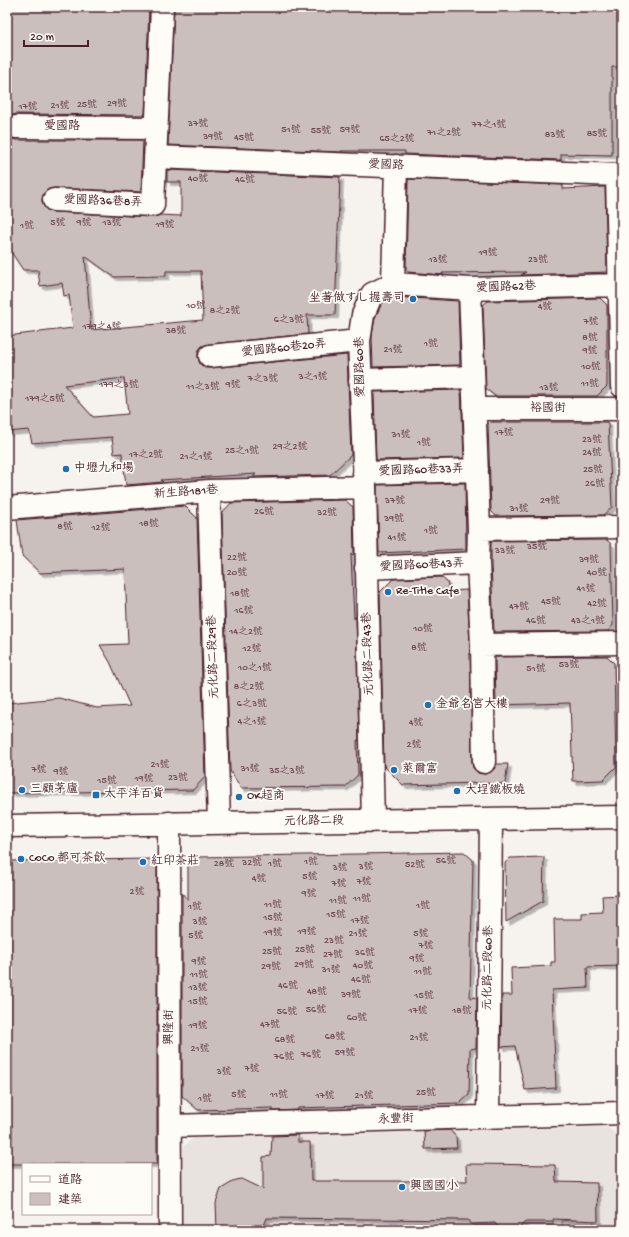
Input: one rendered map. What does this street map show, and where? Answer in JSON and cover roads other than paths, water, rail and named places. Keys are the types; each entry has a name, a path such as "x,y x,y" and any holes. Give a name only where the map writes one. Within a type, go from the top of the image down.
{"street":[{"path":"155,157 162,7"},
{"name":"愛國路","path":"16,127 156,128"},
{"name":"愛國路","path":"155,157 617,175 620,285"},
{"name":"愛國路36巷8弄","path":"54,200 153,205 155,157"},
{"path":"393,284 396,166"},
{"name":"愛國路62巷","path":"393,284 470,290 620,285"},
{"name":"愛國路60巷","path":"365,480 359,341 363,315 372,294 393,284"},
{"path":"620,285 622,386"},
{"path":"470,290 479,530 478,563 482,645 484,762"},
{"name":"愛國路60巷20弄","path":"210,356 359,341"},
{"path":"360,380 473,377"},
{"name":"裕國街","path":"474,409 622,409"},
{"name":"愛國路60巷33弄","path":"365,480 477,470"},
{"name":"新生路181巷","path":"7,508 365,480"},
{"name":"元化路二段43巷","path":"365,480 366,568 374,821"},
{"name":"元化路二段29巷","path":"209,491 219,823"},
{"path":"479,530 622,527"},
{"name":"愛國路60巷43弄","path":"366,568 478,563"},
{"path":"482,645 622,643"},
{"name":"元化路二段","path":"7,826 622,818"},
{"name":"元化路二段60巷","path":"488,1117 491,820"},
{"name":"興隆街","path":"169,823 170,1230"},
{"name":"永豐街","path":"170,1126 622,1113"}],"place":[{"name":"坐著做すし握壽司","path":"413,299"},
{"name":"中壢九和場","path":"66,469"},
{"name":"Re-Title Cafe","path":"388,592"},
{"name":"金爺名宮大樓","path":"428,705"},
{"name":"萊爾富","path":"394,770"},
{"name":"三顧茅廬","path":"22,790"},
{"name":"大埕鐵板燒","path":"457,791"},
{"name":"太平洋百貨","path":"96,795"},
{"name":"OK超商","path":"239,797"},
{"name":"CoCo 都可茶飲","path":"21,859"},
{"name":"紅印茶莊","path":"143,862"},
{"name":"興國國小","path":"402,1187"}]}
